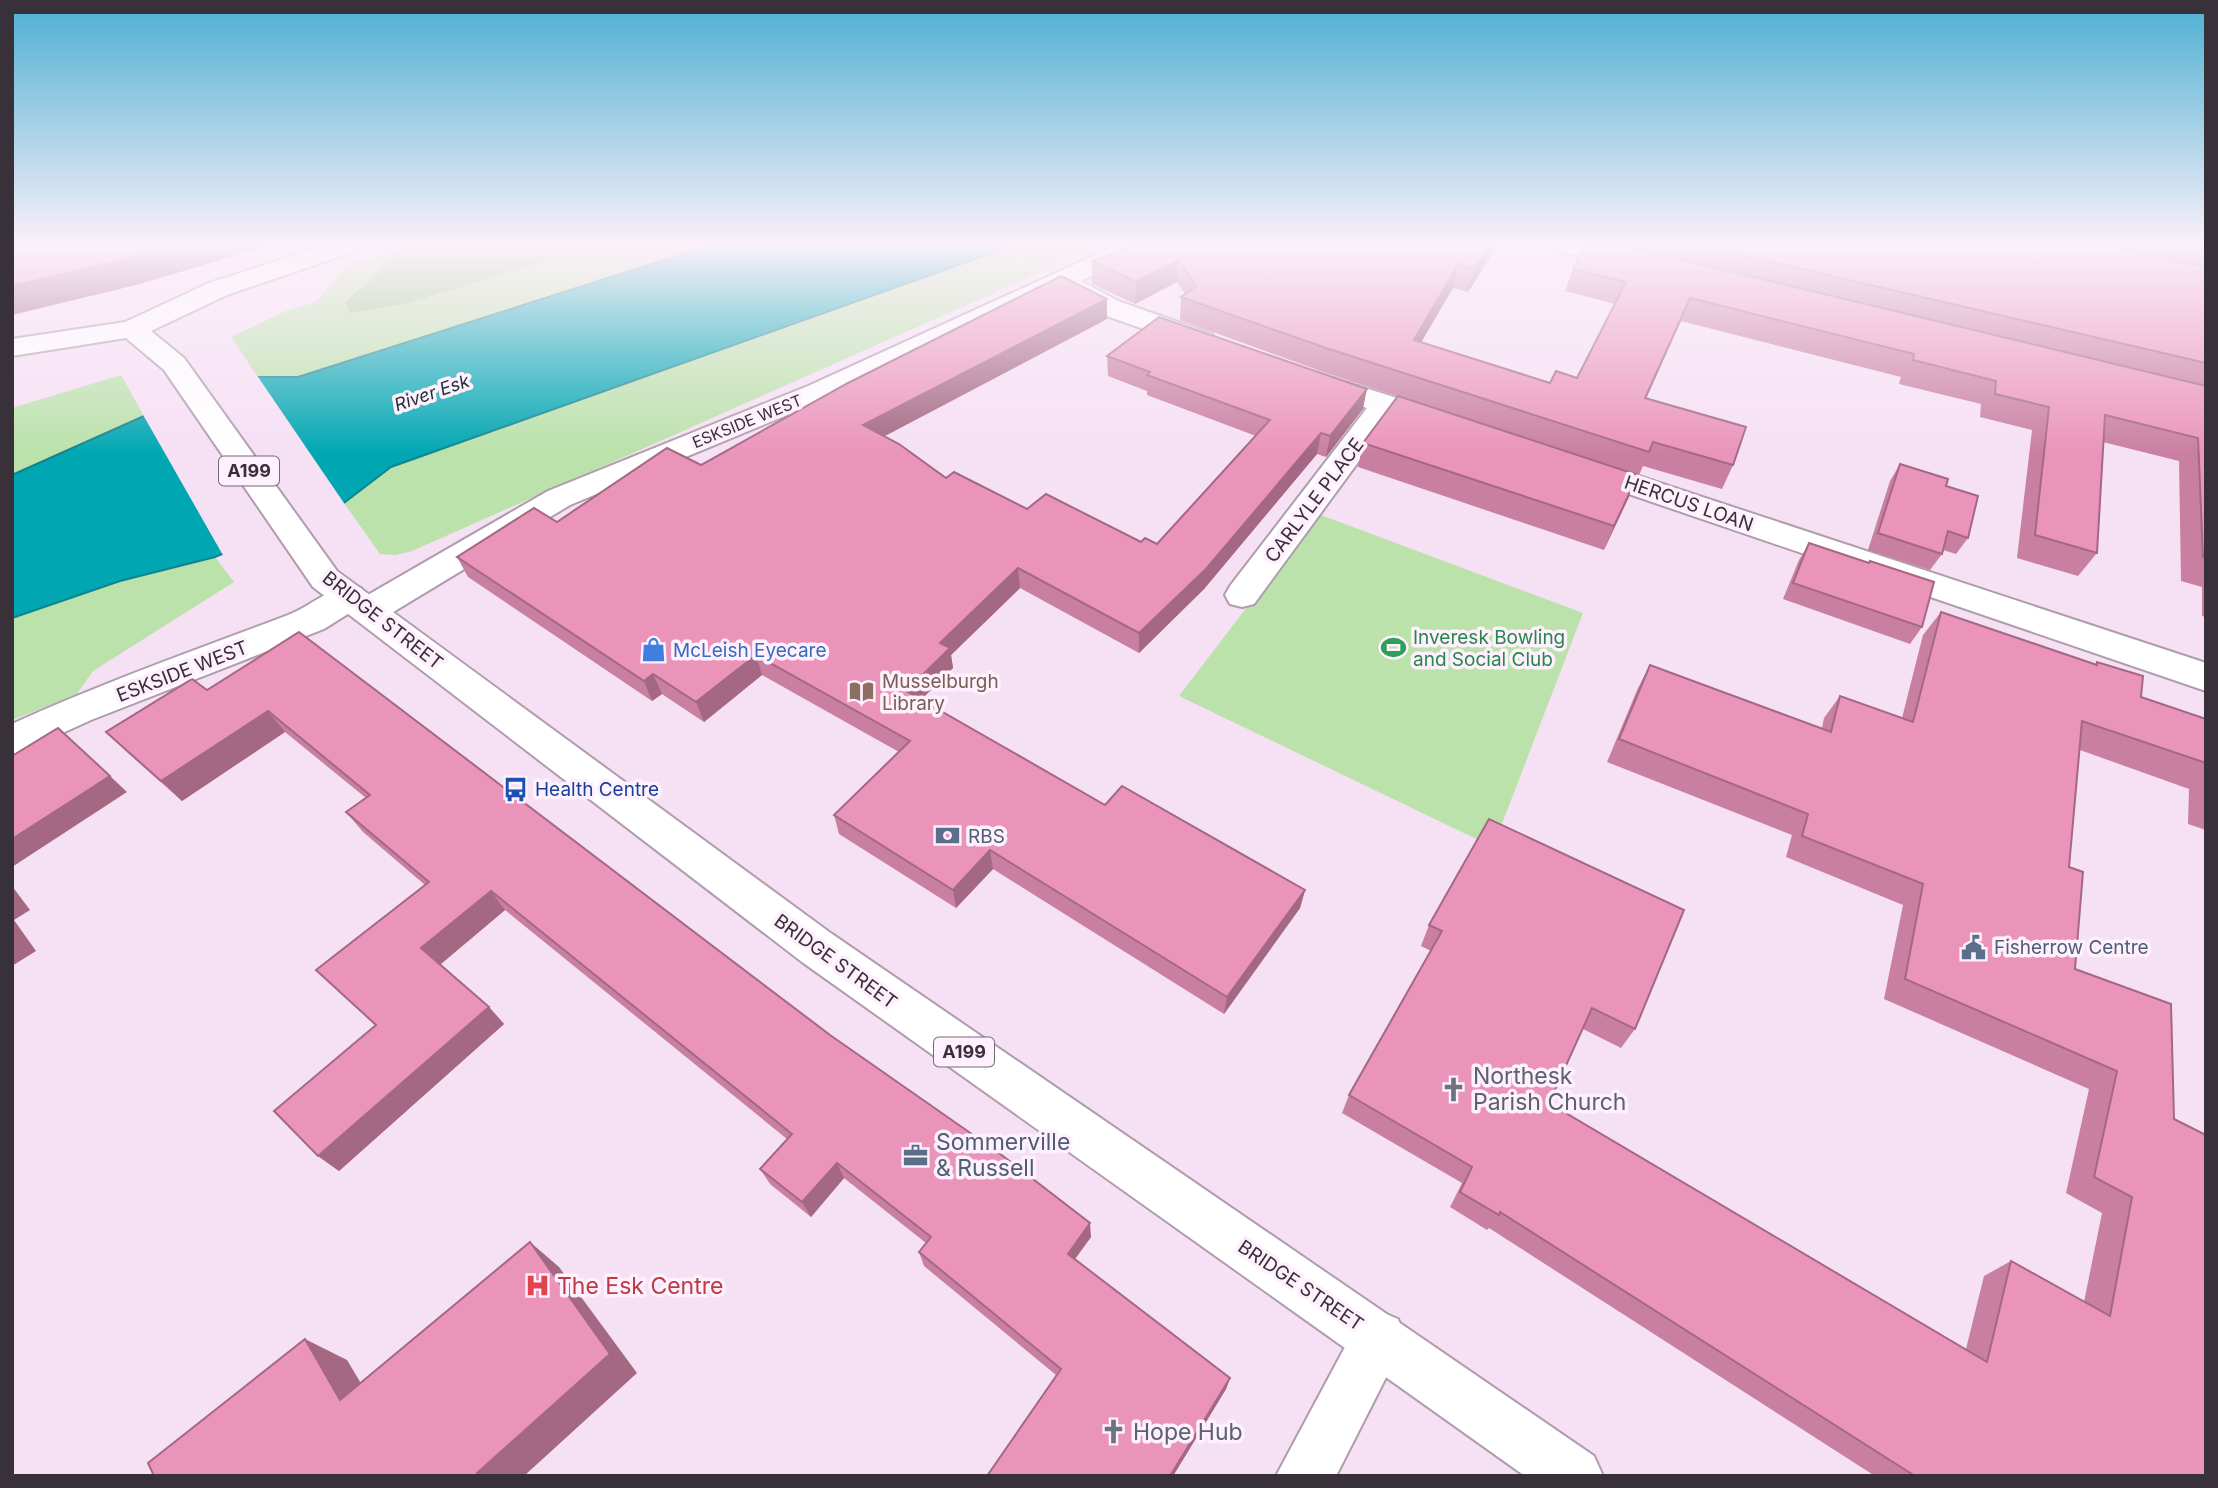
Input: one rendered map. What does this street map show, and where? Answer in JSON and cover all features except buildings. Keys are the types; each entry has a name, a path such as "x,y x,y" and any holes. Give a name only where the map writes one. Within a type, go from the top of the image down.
{"street":[{"path":"12,348 132,329 161,315"},
{"name":"ESKSIDE WEST","path":"12,741 78,710 300,625 347,596 559,498 818,392 981,315"},
{"path":"1131,315 1236,353"},
{"name":"BRIDGE STREET","path":"132,329 174,364 347,596 817,948 1574,1476"},
{"path":"1287,371 1464,430"},
{"name":"CARLYLE PLACE","path":"1242,595 1385,405"},
{"name":"HERCUS LOAN","path":"1556,459 2206,677"},
{"path":"1305,1476 1379,1338"}],"green space":[{"path":"276,315 491,315 298,377 258,377 231,337"},
{"path":"817,315 943,315 412,551 396,555 380,554 344,503 391,467"},
{"path":"121,375 144,416 12,475 12,408"},
{"name":"Inveresk Bowling and Social Club","path":"1318,514 1583,613 1493,847 1179,696"},
{"path":"215,557 234,582 93,671 76,695 12,720 12,618 120,581"}],"water":[{"name":"River Esk","path":"491,315 817,315 391,467 344,503 215,557 120,581 12,618 12,475 144,416 258,377 298,377"}],"pier":[{"path":"256,374 346,506 224,557 142,413"}],"place":[{"name":"Inveresk Bowling and Social Club","path":"1393,648"},
{"name":"McLeish Eyecare","path":"653,650"},
{"name":"Musselburgh Library","path":"862,692"},
{"name":"Health Centre","path":"515,789"},
{"name":"RBS","path":"948,836"},
{"name":"Fisherrow Centre","path":"1974,947"},
{"name":"Northesk Parish Church","path":"1453,1089"},
{"name":"Sommerville & Russell","path":"916,1155"},
{"name":"The Esk Centre","path":"537,1286"},
{"name":"Hope Hub","path":"1113,1432"}]}
